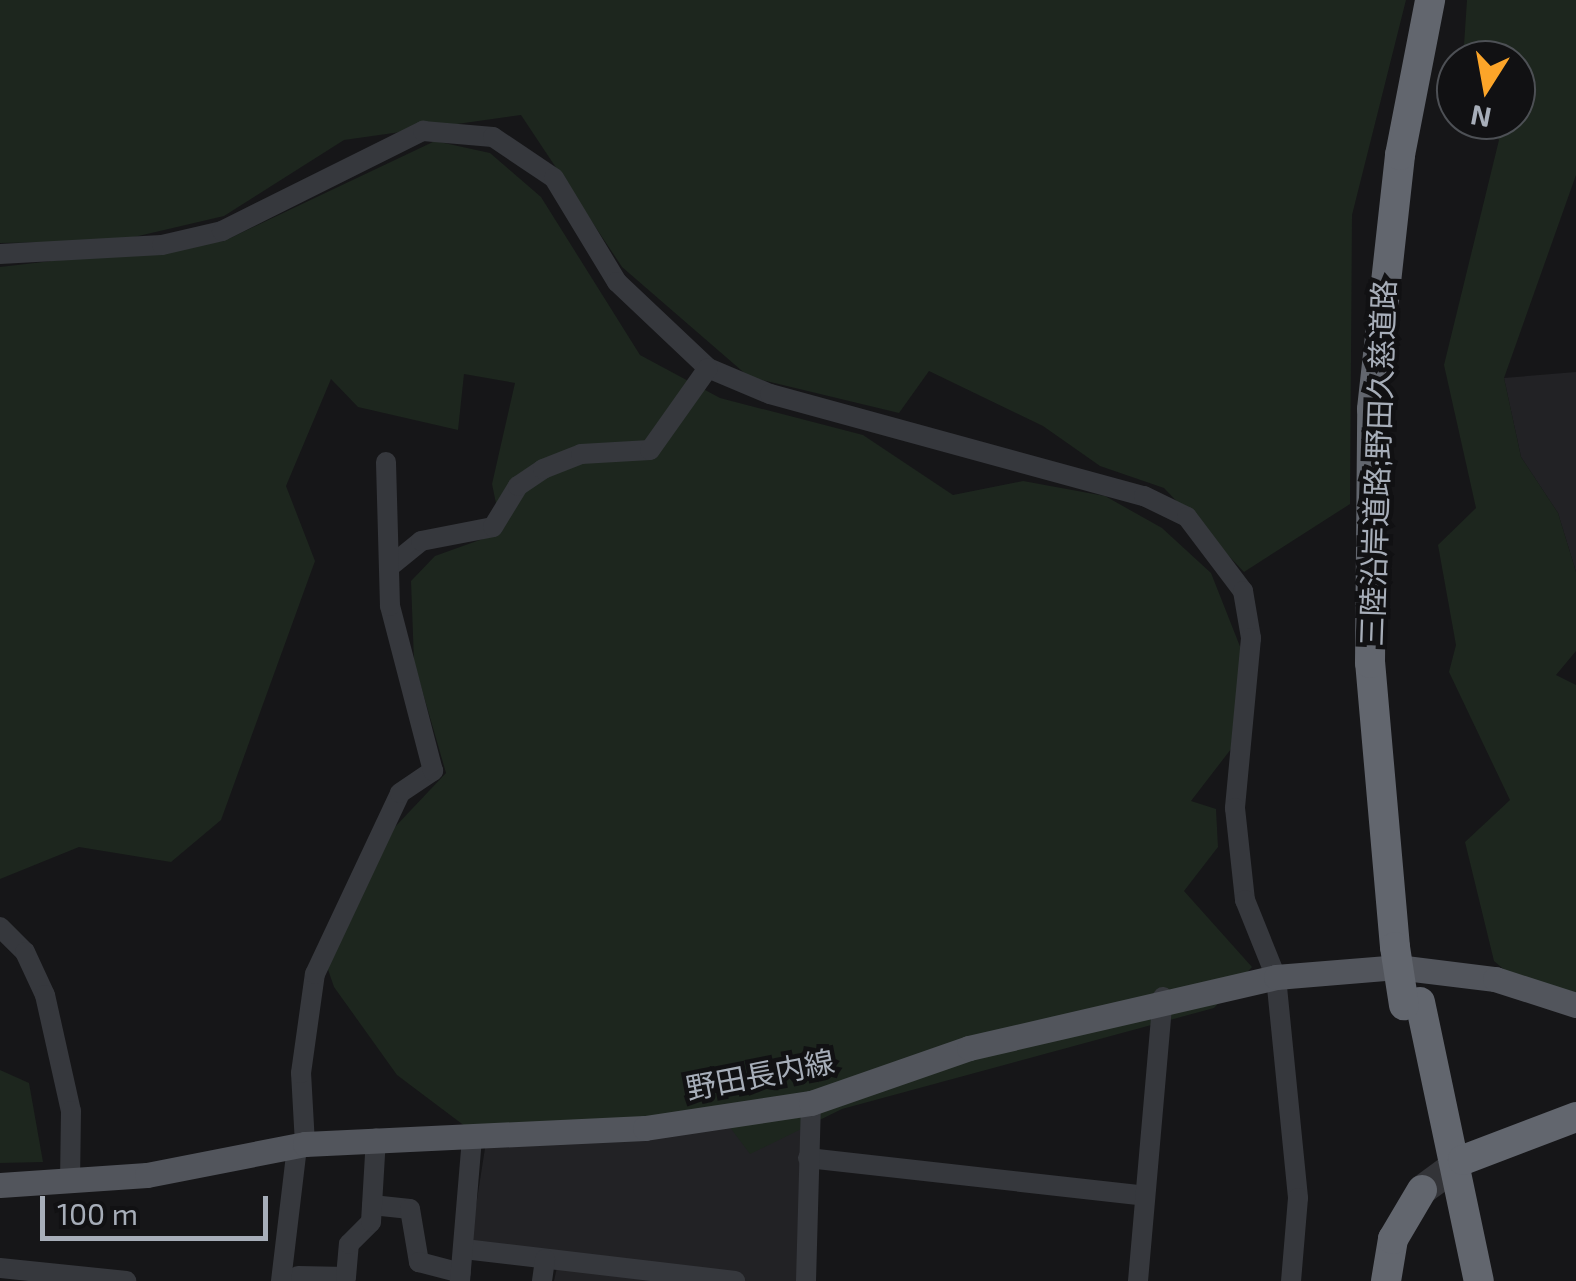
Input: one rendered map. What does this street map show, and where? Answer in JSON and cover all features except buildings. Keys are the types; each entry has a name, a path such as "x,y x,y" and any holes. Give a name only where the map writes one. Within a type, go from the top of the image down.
{"highway":[{"name":"三陸沿岸道路;野田久慈道路","path":"1430,0 1400,155 1372,409 1370,663 1412,1004 1462,1281"},
{"name":"三陸沿岸道路;野田久慈道路","path":"1404,946 1386,659 1390,398 1414,161 1444,0"},
{"name":"三陸沿岸道路;野田久慈道路","path":"1412,1004 1479,1281"},
{"path":"1463,1160 1576,1118"},
{"path":"1525,1137 1576,1144"},
{"path":"1386,1281 1394,1238 1422,1190"}],"main road":[{"name":"野田長内線","path":"0,1185 70,1180 301,1145 376,1138 472,1138 645,1128 811,1103 1164,996 1276,977 1397,967 1494,979 1576,1006"}],"street":[{"path":"0,254 162,245 222,231 423,131 470,132 516,146 554,178 617,282 708,368 770,394 1144,496 1187,517 1243,591 1251,692 1235,808 1246,900 1276,977 1298,1198 1291,1281"},
{"path":"393,564 421,541 493,527 518,486 543,469 582,454 650,450 708,368"},
{"path":"376,1138 372,1222 348,1244 346,1277 290,1279 301,1145 301,1073 315,974 400,793 433,772 393,621 386,462"},
{"path":"0,927 25,952 44,995 71,1111 70,1180"},
{"path":"1138,1281 1164,996"},
{"path":"806,1281 811,1103"},
{"path":"372,1205 410,1209 419,1262 460,1277 472,1138"},
{"path":"808,1158 1145,1196"},
{"path":"464,1248 735,1281"},
{"path":"542,1281 545,1258"},
{"path":"0,1268 126,1281"}],"shaded area":[{"path":"0,0 1406,0 1352,215 1350,504 1244,572 1164,488 1100,466 1043,426 929,371 899,413 749,377 622,267 521,115 344,140 224,216 117,241 0,243"},
{"path":"1467,0 1576,0 1576,175 1504,378 1521,457 1558,513 1576,572 1576,651 1556,675 1576,685 1576,997 1514,978 1494,961 1465,842 1510,800 1449,672 1456,645 1438,545 1476,508 1444,365 1499,140 1536,140 1536,40 1464,40"},
{"path":"435,141 490,153 541,197 640,355 720,398 863,435 953,495 1023,481 1105,496 1162,528 1211,573 1241,649 1231,749 1191,801 1216,809 1218,847 1184,891 1252,967 1214,1008 842,1109 750,1154 729,1126 486,1142 397,1075 334,987 323,955 358,866 446,773 414,662 411,581 435,556 502,532 492,484 515,383 464,374 458,430 358,407 331,379 286,486 315,561 221,820 171,862 79,847 0,879 0,267 224,241"},
{"path":"1576,372 1576,572 1558,513 1521,457 1504,378"},
{"path":"0,1070 29,1083 43,1162 0,1163"},
{"path":"730,1126 802,1129 799,1281 554,1281 557,1267 468,1257 486,1142"}],"tunnel":[{"path":"1422,1190 1463,1160"}]}
